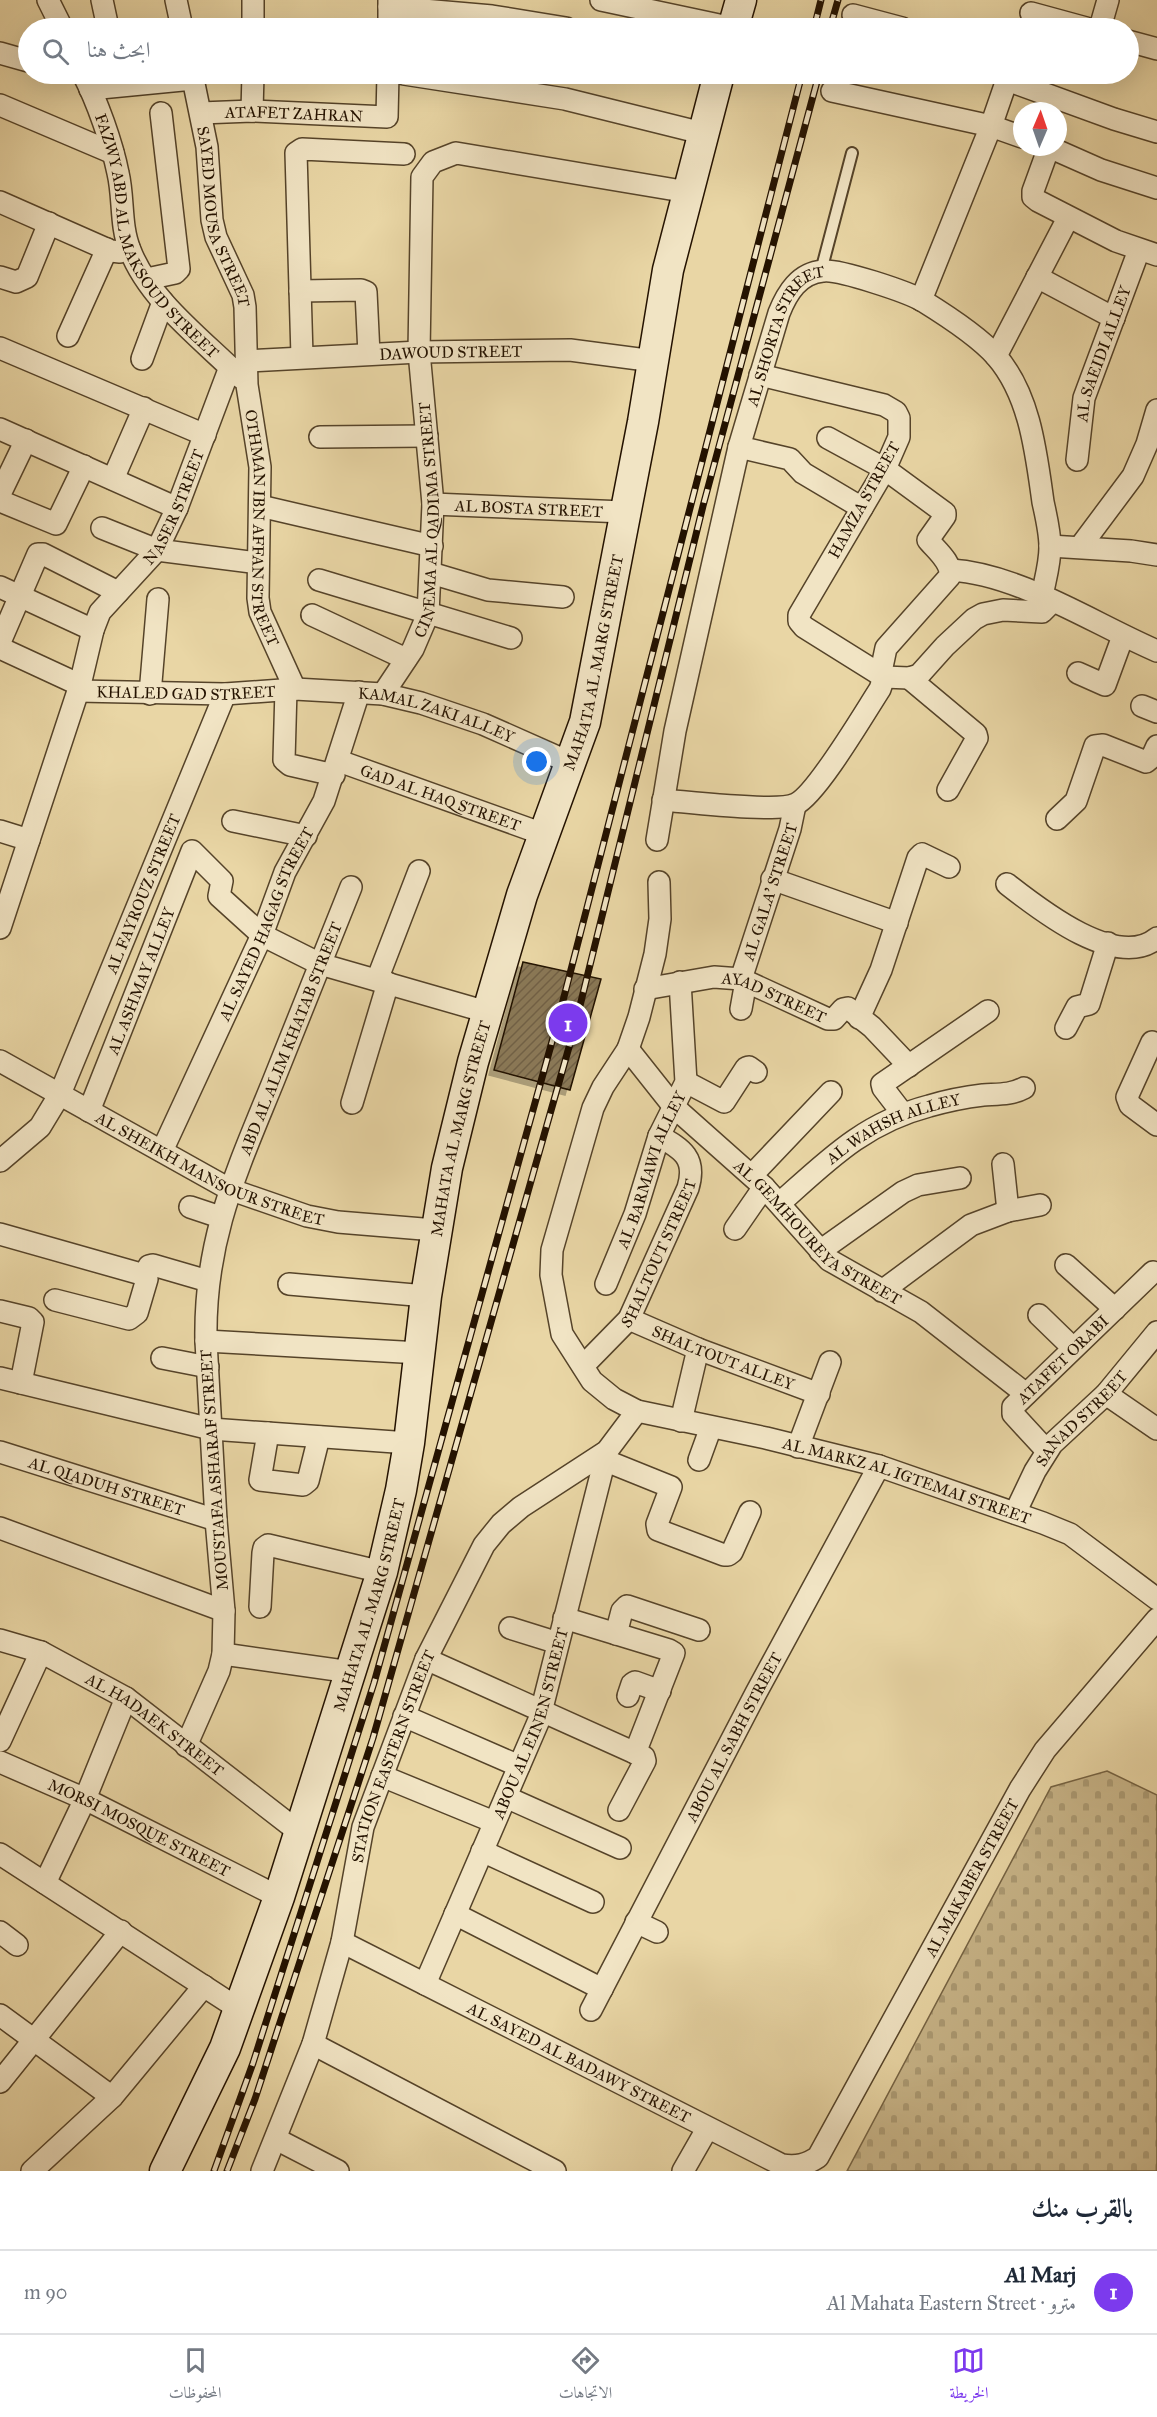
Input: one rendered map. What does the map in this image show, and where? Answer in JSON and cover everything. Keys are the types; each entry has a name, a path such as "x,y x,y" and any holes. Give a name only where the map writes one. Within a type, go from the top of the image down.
{"main road":[{"name":"MAHATA AL MARG STREET","path":"165,2171 225,2048 279,1897 382,1572 409,1443 435,1230 447,1168 487,1012 522,895 571,764 587,713 654,361 668,270 716,84"}],"street":[{"path":"48,0 57,18"},
{"path":"102,0 106,18"},
{"path":"176,0 180,18"},
{"path":"253,0 254,18"},
{"path":"600,0 729,18"},
{"path":"1103,18 1108,0"},
{"path":"389,12 504,18"},
{"path":"1031,14 1047,18"},
{"path":"853,15 865,18"},
{"path":"1139,44 1157,49"},
{"path":"0,53 18,58"},
{"name":"FAZWY ABD AL MAKSOUD STREET","path":"84,84 119,174 129,248 136,263 163,302 239,364"},
{"name":"SAYED MOUSA STREET","path":"195,84 207,147 212,220 216,237 243,295 239,364"},
{"path":"252,111 253,84"},
{"name":"ATAFET ZAHRAN","path":"201,112 252,111 387,117 388,84"},
{"path":"468,84 565,99 702,133"},
{"path":"921,300 1006,84"},
{"path":"1026,84 1113,119 1157,132"},
{"path":"832,91 991,126 1013,135"},
{"path":"0,105 112,153"},
{"path":"147,279 175,273 179,269 161,113"},
{"path":"302,356 296,153 302,149 404,154"},
{"name":"CINEMA AL QADIMA STREET","path":"383,694 424,628 428,614 433,504 419,352 422,177 433,162 456,153 688,192"},
{"path":"1067,155 1101,170 1157,188"},
{"path":"1046,156 1033,197 1068,218 1148,253"},
{"path":"0,202 107,249 120,252 129,248"},
{"path":"996,356 1068,218"},
{"path":"0,277 16,282 27,277 48,223"},
{"path":"68,336 107,249"},
{"name":"AL SAEIDI ALLEY","path":"1077,460 1084,398 1114,318 1148,253"},
{"name":"AL SHORTA STREET","path":"657,840 684,686 739,447 787,293 802,278 821,271 843,272 921,300 963,329 996,356 1018,394 1030,425 1050,546 1047,599"},
{"path":"1037,278 1114,318"},
{"path":"300,291 361,290 366,292 369,354"},
{"path":"142,359 163,302"},
{"path":"0,348 205,435"},
{"name":"DAWOUD STREET","path":"239,364 302,356 570,350 654,361"},
{"name":"OTHMAN IBN AFFAN STREET","path":"239,364 247,385 260,467 258,563 260,612 290,689"},
{"name":"NASER STREET","path":"0,928 79,688 93,630 100,612 156,550 177,508 205,435 239,364"},
{"name":"HAMZA STREET","path":"760,375 884,405 896,412 899,418 899,437 885,469 799,615 799,621 804,627 884,677"},
{"path":"113,479 144,408"},
{"path":"1080,547 1133,476 1147,444 1157,410"},
{"path":"0,429 177,508"},
{"path":"320,437 427,436"},
{"path":"828,438 885,469 945,513 928,540 951,570 975,572 1047,599 1157,651"},
{"path":"0,494 26,440"},
{"path":"739,447 790,459 803,473 862,508"},
{"path":"0,501 56,524 84,466"},
{"name":"AL BOSTA STREET","path":"433,504 624,512"},
{"path":"260,506 432,546"},
{"path":"102,528 156,550 258,563"},
{"path":"1050,546 1131,551 1157,555"},
{"path":"0,642 10,591 36,555 40,553 118,592"},
{"path":"951,570 946,581 886,648 882,667 884,677 909,678 919,675 945,646 974,619 983,614 1003,610 1042,612 1047,599"},
{"path":"430,573 488,590 563,597"},
{"path":"319,580 511,638"},
{"path":"10,591 93,630"},
{"path":"150,694 158,599"},
{"path":"312,615 406,659"},
{"path":"1078,673 1105,684 1123,636"},
{"path":"0,648 79,688"},
{"name":"AL GALA' STREET","path":"663,800 775,808 795,805 803,800 818,783 880,689 884,677"},
{"path":"909,678 976,734 977,738 948,790"},
{"name":"KHALED GAD STREET","path":"79,688 150,694 225,694 290,689"},
{"name":"KAMAL ZAKI ALLEY","path":"290,689 383,694 422,703 483,724 571,764"},
{"name":"GAD AL HAQ STREET","path":"290,689 284,760 290,765 336,768 543,834"},
{"name":"AL SAYED HAGAG STREET","path":"162,1151 262,935 275,894 320,810 336,768 359,692"},
{"name":"AL FAYROUZ STREET","path":"0,1161 24,1143 40,1127 60,1095 225,694"},
{"path":"1057,819 1076,801 1095,746 1103,745 1146,762 1152,757 1157,746"},
{"name":"AL GALA' STREET","path":"741,1009 744,980 772,879 790,829 795,805"},
{"path":"233,822 306,836"},
{"path":"0,831 29,840"},
{"name":"AL ASHMAY ALLEY","path":"89,1111 192,851 222,881 219,896 262,935"},
{"path":"909,1066 872,1027 860,1018 881,970 918,858 922,854 927,855 949,867"},
{"path":"352,1103 382,982 419,871"},
{"path":"772,879 897,923"},
{"name":"AL MARKZ AL IGTEMAI STREET","path":"659,882 660,919 655,954 639,1017 628,1049 603,1087 593,1108 552,1250 551,1275 562,1334 592,1381 614,1399 637,1411 879,1466 1016,1513 1070,1534 1157,1599"},
{"path":"1007,884 1054,920 1086,936 1130,948 1142,947 1157,938"},
{"name":"ABD AL ALIM KHATAB STREET","path":"230,1189 351,887"},
{"path":"262,935 320,964 487,1012"},
{"path":"1066,1028 1077,1007 1089,1004 1108,943"},
{"name":"AYAD STREET","path":"645,989 714,977 744,980 828,1019 834,1019 843,1009 848,1008 860,1018"},
{"name":"AL BARMAWI ALLEY","path":"606,1284 635,1214 659,1136 686,1082 680,982"},
{"path":"903,1114 882,1086 988,1011"},
{"path":"1152,1042 1127,1097 1130,1106 1157,1125"},
{"name":"AL GEMHOUREYA STREET","path":"628,1049 674,1107 758,1181 780,1203 820,1251 842,1269 921,1312 1026,1394"},
{"name":"AL SHEIKH MANSOUR STREET","path":"0,1061 230,1189 307,1216 338,1222 435,1230"},
{"path":"686,1082 723,1102 746,1068 756,1072"},
{"name":"AL WAHSH ALLEY","path":"780,1203 846,1145 868,1130 903,1114 930,1106 982,1095 1015,1093 1024,1088"},
{"path":"735,1229 758,1181 831,1092"},
{"name":"SHALTOUT STREET","path":"583,1366 629,1319 691,1177 687,1156 680,1148 659,1136"},
{"path":"1003,1164 1008,1211"},
{"path":"820,1251 903,1192 918,1185 960,1178"},
{"name":"MOUSTAFA ASHARAF STREET","path":"186,1746 219,1671 223,1654 224,1611 216,1520 206,1341 208,1281 220,1217 230,1189"},
{"path":"882,1291 971,1225 1008,1211 1040,1205"},
{"path":"190,1207 220,1217"},
{"path":"0,1234 146,1274"},
{"path":"56,1300 129,1318 137,1313 149,1266 153,1265 208,1281"},
{"path":"1066,1265 1114,1309"},
{"name":"ATAFET ORABI","path":"1047,1451 1013,1414 1014,1405 1153,1272"},
{"path":"289,1284 426,1296"},
{"path":"0,1311 29,1318 33,1322 21,1383"},
{"path":"1039,1315 1073,1348"},
{"name":"SHALTOUT ALLEY","path":"629,1319 698,1349 819,1394"},
{"name":"SANAD STREET","path":"1016,1513 1047,1451 1106,1394 1157,1332"},
{"path":"206,1341 420,1353"},
{"path":"681,1421 698,1349"},
{"path":"162,1358 208,1367"},
{"path":"798,1447 830,1362"},
{"path":"0,1377 211,1429 409,1443"},
{"path":"1106,1394 1156,1426"},
{"name":"STATION EASTERN STREET","path":"262,2171 313,2044 342,1942 363,1827 426,1659 484,1545 501,1524 521,1507 605,1456 637,1411"},
{"path":"699,1460 711,1427"},
{"path":"268,1433 260,1480 263,1482 303,1485 308,1481 319,1437"},
{"name":"AL QIADUH STREET","path":"0,1452 216,1520"},
{"path":"605,1456 671,1487 657,1524 658,1530 728,1555 732,1552 750,1512"},
{"name":"ABOU AL EINEN STREET","path":"425,1984 541,1711 605,1456"},
{"name":"ABOU AL SABH STREET","path":"591,2010 750,1703 879,1466"},
{"path":"0,1528 224,1611"},
{"path":"260,1607 263,1553 264,1548 268,1545 382,1572"},
{"path":"616,1634 622,1611 627,1606 699,1630"},
{"path":"564,1618 673,1652 674,1657 635,1753"},
{"name":"AL MAKABER STREET","path":"818,2157 1020,1789 1045,1750 1157,1619"},
{"path":"510,1628 558,1642"},
{"name":"AL HADAEK STREET","path":"0,1640 41,1652 126,1698 299,1832"},
{"path":"0,1741 41,1652"},
{"path":"223,1654 351,1672"},
{"path":"426,1659 644,1757 645,1761 619,1809"},
{"path":"628,1696 632,1684 636,1682 660,1691"},
{"path":"45,1883 85,1799 126,1698"},
{"path":"404,1716 519,1766"},
{"name":"MORSI MOSQUE STREET","path":"0,1762 85,1799 279,1897"},
{"path":"382,1776 494,1822"},
{"path":"506,1797 620,1848"},
{"path":"482,1851 593,1902"},
{"path":"0,1854 239,2009"},
{"path":"455,1914 602,1989"},
{"path":"636,1922 657,1932"},
{"path":"0,2082 121,1932"},
{"name":"AL SAYED AL BADAWY STREET","path":"342,1942 782,2165 795,2167 807,2164 818,2157"},
{"path":"32,2171 112,2097 204,1986"},
{"path":"0,2015 112,2097"},
{"path":"313,2044 555,2171"},
{"path":"683,2171 707,2129"},
{"path":"276,2139 338,2171"}],"lane":[{"path":"821,271 852,153"}],"green space":[{"path":"1107,1771 1157,1795 1157,2171 847,2171 1051,1787"}],"building":[{"path":"523,962 601,979 570,1090 494,1070"}],"railway":[{"path":"816,18 821,0"},
{"path":"833,18 838,0"},
{"path":"214,2171 253,2063 374,1683 558,1020 799,84"},
{"path":"227,2171 255,2099 373,1738 575,1026 703,506 816,84"}],"place":[{"name":"Al Marj","path":"568,1023"}]}
